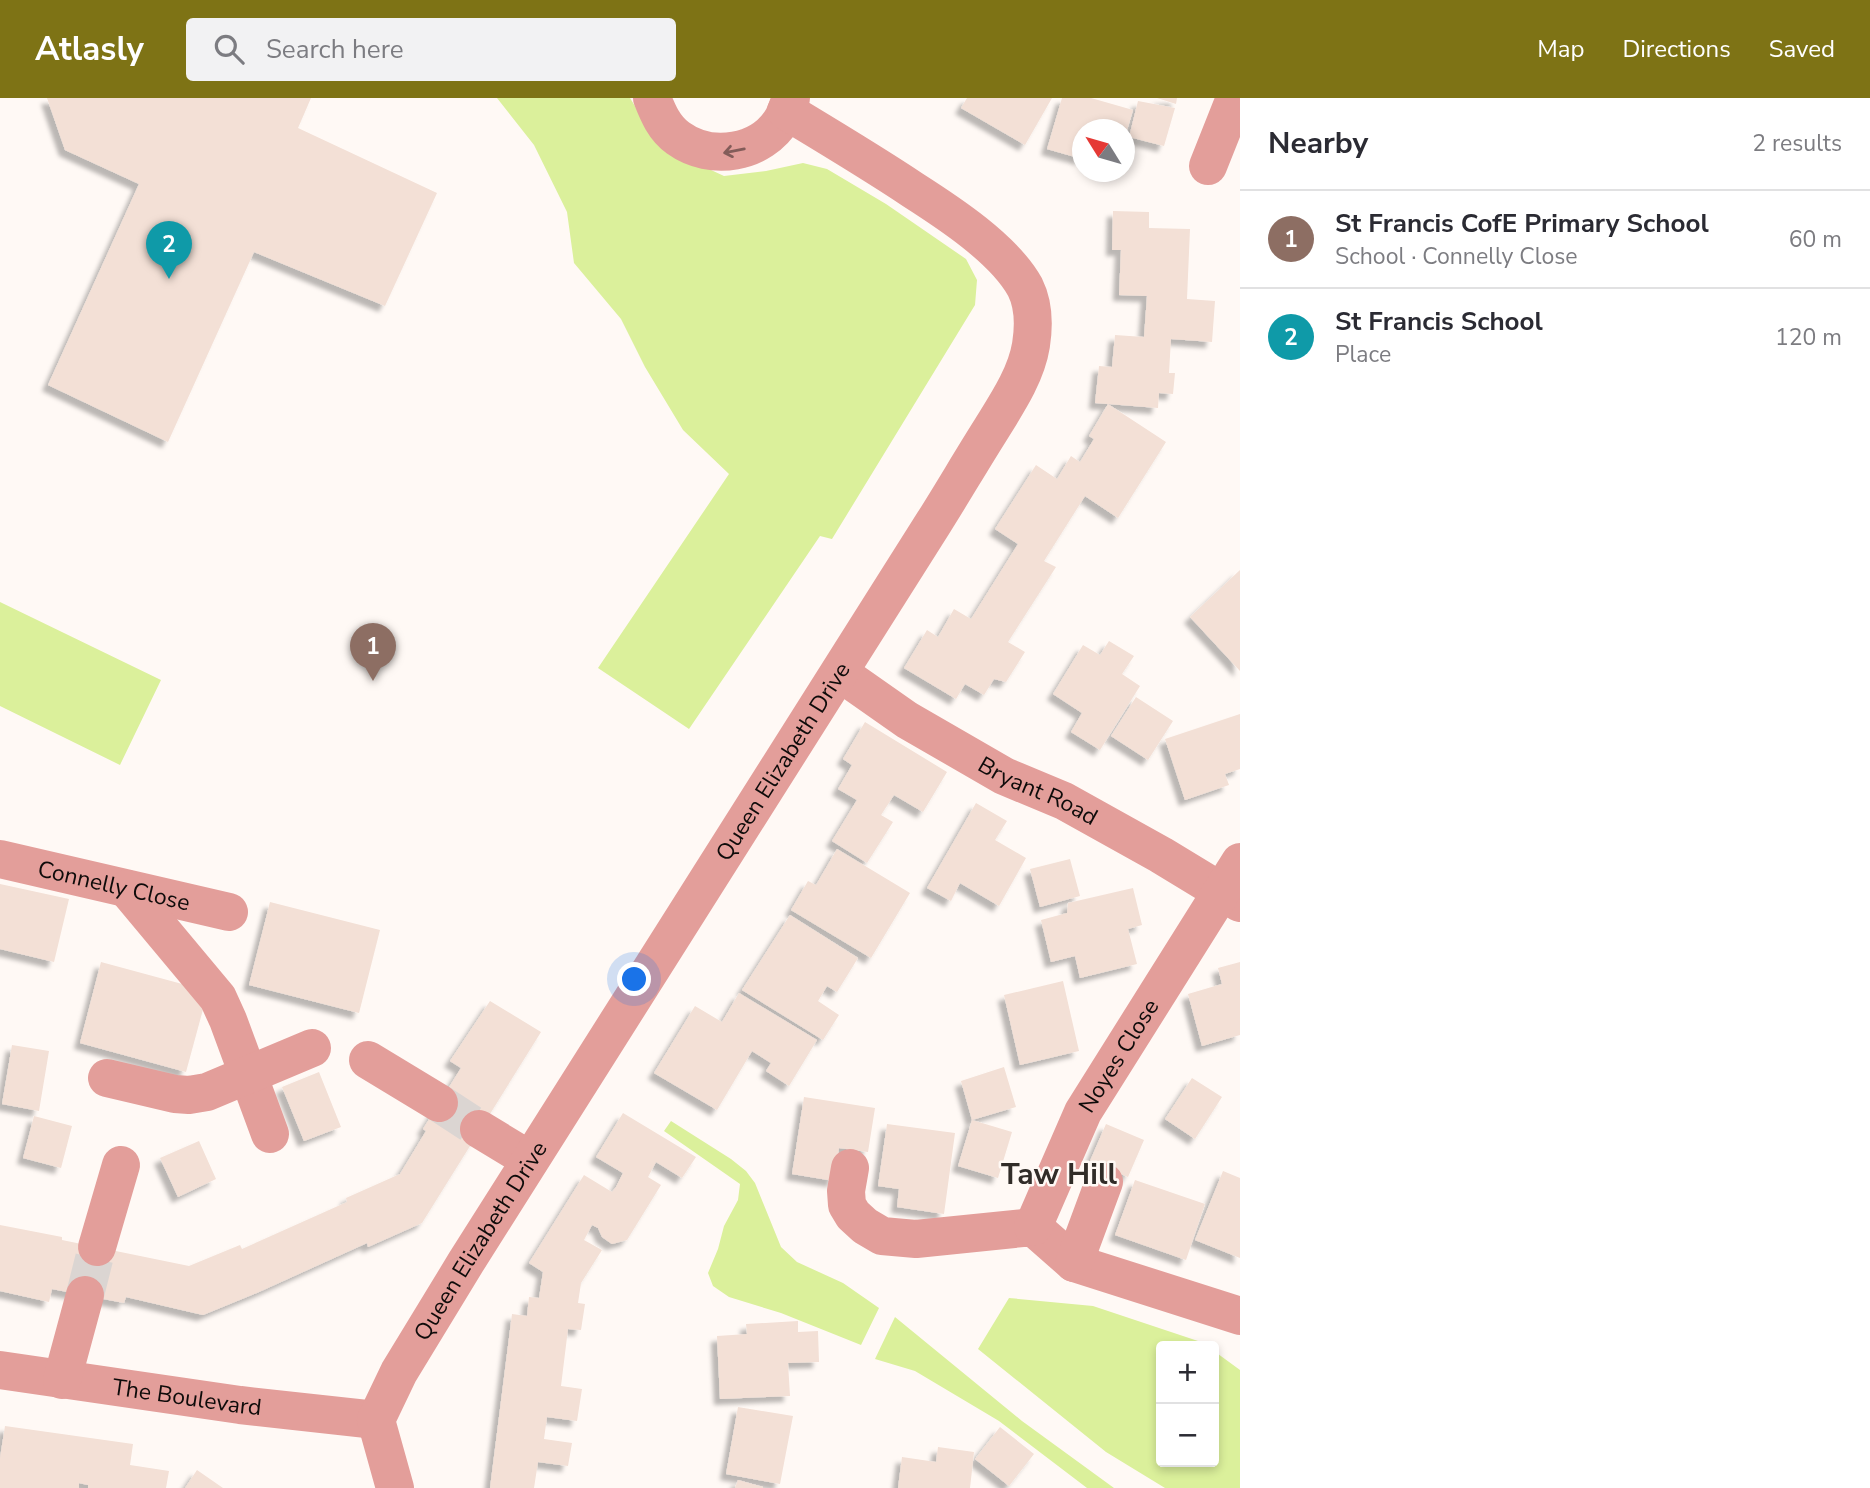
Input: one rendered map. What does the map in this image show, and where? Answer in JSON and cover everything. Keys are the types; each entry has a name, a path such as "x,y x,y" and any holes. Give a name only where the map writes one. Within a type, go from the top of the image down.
{"street":[{"name":"Queen Elizabeth Drive","path":"376,1420 404,1363 530,1160 947,501 1022,373 1031,345 1033,314 1025,288 986,243 943,209 788,105 782,120 766,137 745,149 722,153 698,149 677,138 661,120 652,98"},
{"path":"1208,166 1235,98"},
{"name":"Bryant Road","path":"840,673 907,720 1004,776 1064,801 1161,855 1234,886"},
{"name":"Connelly Close","path":"0,859 229,912"},
{"name":"Noyes Close","path":"1033,1227 1083,1112 1234,886"},
{"path":"127,888 218,999 270,1134"},
{"path":"107,1078 189,1095 207,1092 249,1076 312,1048"},
{"path":"368,1060 439,1103"},
{"path":"479,1129 530,1160"},
{"path":"97,1247 121,1165"},
{"path":"850,1168 846,1191 847,1205 865,1226 882,1236 916,1239 1033,1227 1074,1263 1240,1316"},
{"path":"1074,1263 1104,1182"},
{"path":"62,1380 85,1295"},
{"name":"The Boulevard","path":"0,1370 240,1405 376,1420"},
{"path":"376,1420 395,1488"}],"green space":[{"path":"497,98 630,98 641,116 698,164 724,176 803,163 827,169 886,204 966,259 977,280 975,305 832,539 820,536 689,729 598,668 729,474 683,430 645,367 621,319 574,263 567,212 534,145"},
{"path":"0,602 161,680 120,765 0,706"},
{"path":"671,1121 746,1171 755,1183 781,1247 797,1262 843,1283 879,1308 861,1345 781,1313 729,1297 713,1286 708,1273 724,1226 738,1200 740,1184 664,1131"},
{"path":"1009,1298 1093,1306 1198,1341 1156,1341 1156,1467 1219,1467 1219,1355 1240,1370 1240,1488 1165,1488 1106,1452 978,1349"},
{"path":"895,1317 1022,1421 1114,1488 1087,1488 999,1421 915,1371 875,1359"}],"building":[{"path":"47,98 311,98 298,128 437,193 385,306 254,252 168,442 48,385 139,184 65,150"},
{"path":"967,98 1052,98 1025,145 961,108"},
{"path":"1062,98 1091,98 1133,110 1130,119 1072,119 1072,156 1047,149"},
{"path":"1157,98 1177,98 1176,104"},
{"path":"1138,101 1175,108 1164,146 1135,139 1134,119"},
{"path":"1113,211 1149,212 1149,228 1190,229 1187,299 1215,301 1212,342 1171,339 1169,373 1175,373 1173,394 1159,393 1158,408 1095,403 1099,366 1112,367 1115,335 1144,337 1147,296 1119,295 1121,250 1112,250"},
{"path":"1108,404 1166,442 1118,518 1085,496 1044,561 1056,567 1008,642 1025,652 1006,682 994,679 984,695 965,684 956,699 904,668 927,630 938,637 954,609 971,619 1018,544 995,529 1036,465 1057,479 1071,456 1080,462 1094,439 1089,436"},
{"path":"1240,570 1240,671 1190,617"},
{"path":"1109,641 1134,656 1122,674 1140,686 1100,750 1071,732 1082,713 1053,694 1083,645 1100,655"},
{"path":"1136,697 1173,721 1148,760 1111,736"},
{"path":"1240,714 1240,769 1225,774 1229,785 1185,800 1165,739"},
{"path":"865,722 947,772 923,812 894,795 881,815 893,822 867,863 832,841 857,800 838,789 852,765 843,759"},
{"path":"976,803 1007,821 995,840 1026,858 999,906 960,883 951,901 927,888"},
{"path":"837,849 910,893 871,958 791,910 808,881 816,885"},
{"path":"1070,859 1080,896 1040,907 1030,869"},
{"path":"0,884 69,899 54,962 0,949"},
{"path":"1133,888 1142,925 1128,929 1137,964 1080,978 1075,956 1051,962 1041,920 1067,913 1068,903"},
{"path":"270,902 380,930 359,1013 249,985"},
{"path":"790,915 858,958 837,992 827,986 818,1001 839,1015 823,1040 742,990"},
{"path":"101,962 208,991 186,1072 80,1043"},
{"path":"1240,962 1240,1035 1202,1046 1188,994 1222,984 1218,968"},
{"path":"1063,981 1079,1051 1020,1065 1004,995"},
{"path":"739,993 817,1040 789,1086 766,1071 771,1063 752,1051 717,1110 654,1073 695,1006 722,1022"},
{"path":"490,1001 541,1032 422,1223 368,1247 367,1243 203,1315 126,1297 124,1303 52,1289 49,1302 0,1291 0,1225 189,1266 240,1245 242,1249 347,1202 346,1198 400,1174 426,1131 423,1129 461,1068 450,1061"},
{"path":"12,1045 49,1051 39,1111 2,1104"},
{"path":"1004,1067 1016,1107 972,1120 961,1081"},
{"path":"319,1072 341,1127 304,1141 282,1087"},
{"path":"1192,1078 1222,1097 1195,1139 1165,1119"},
{"path":"804,1097 875,1108 868,1152 839,1148 834,1181 792,1174"},
{"path":"623,1113 696,1157 682,1178 656,1162 648,1177 661,1185 627,1240 612,1244 592,1225 584,1240 602,1250 581,1283 578,1303 585,1304 581,1330 568,1329 561,1386 582,1389 577,1421 547,1417 544,1439 572,1443 568,1466 538,1462 534,1488 490,1488 512,1314 527,1316 529,1297 539,1298 543,1272 529,1263 584,1175 612,1192 616,1187 623,1173 596,1157"},
{"path":"34,1116 72,1126 61,1168 23,1158"},
{"path":"972,1120 1012,1132 998,1178 958,1166"},
{"path":"887,1124 955,1133 944,1214 897,1207 899,1189 878,1186"},
{"path":"1106,1124 1144,1140 1128,1177 1090,1161"},
{"path":"199,1141 216,1179 178,1197 160,1158"},
{"path":"1223,1171 1240,1178 1240,1258 1195,1240"},
{"path":"1135,1180 1205,1204 1186,1260 1115,1235"},
{"path":"798,1321 798,1332 818,1331 819,1362 788,1363 790,1396 720,1399 717,1336 747,1334 746,1324"},
{"path":"738,1407 793,1416 780,1484 726,1474"},
{"path":"5,1426 133,1444 130,1465 169,1471 166,1488 88,1488 88,1485 79,1483 79,1488 0,1488 0,1458"},
{"path":"1000,1427 1034,1454 1009,1486 975,1459"},
{"path":"938,1447 974,1452 970,1488 898,1488 902,1457 936,1462"},
{"path":"197,1470 223,1488 185,1488"},
{"path":"738,1480 763,1487 763,1488 735,1488"}],"tunnel":[{"path":"439,1103 479,1129"},
{"path":"85,1295 97,1247"}],"place":[{"name":"St Francis School","path":"169,279"},
{"name":"St Francis CofE Primary School","path":"373,681"}],"district":[{"name":"Taw Hill","path":"1059,1174"}]}
